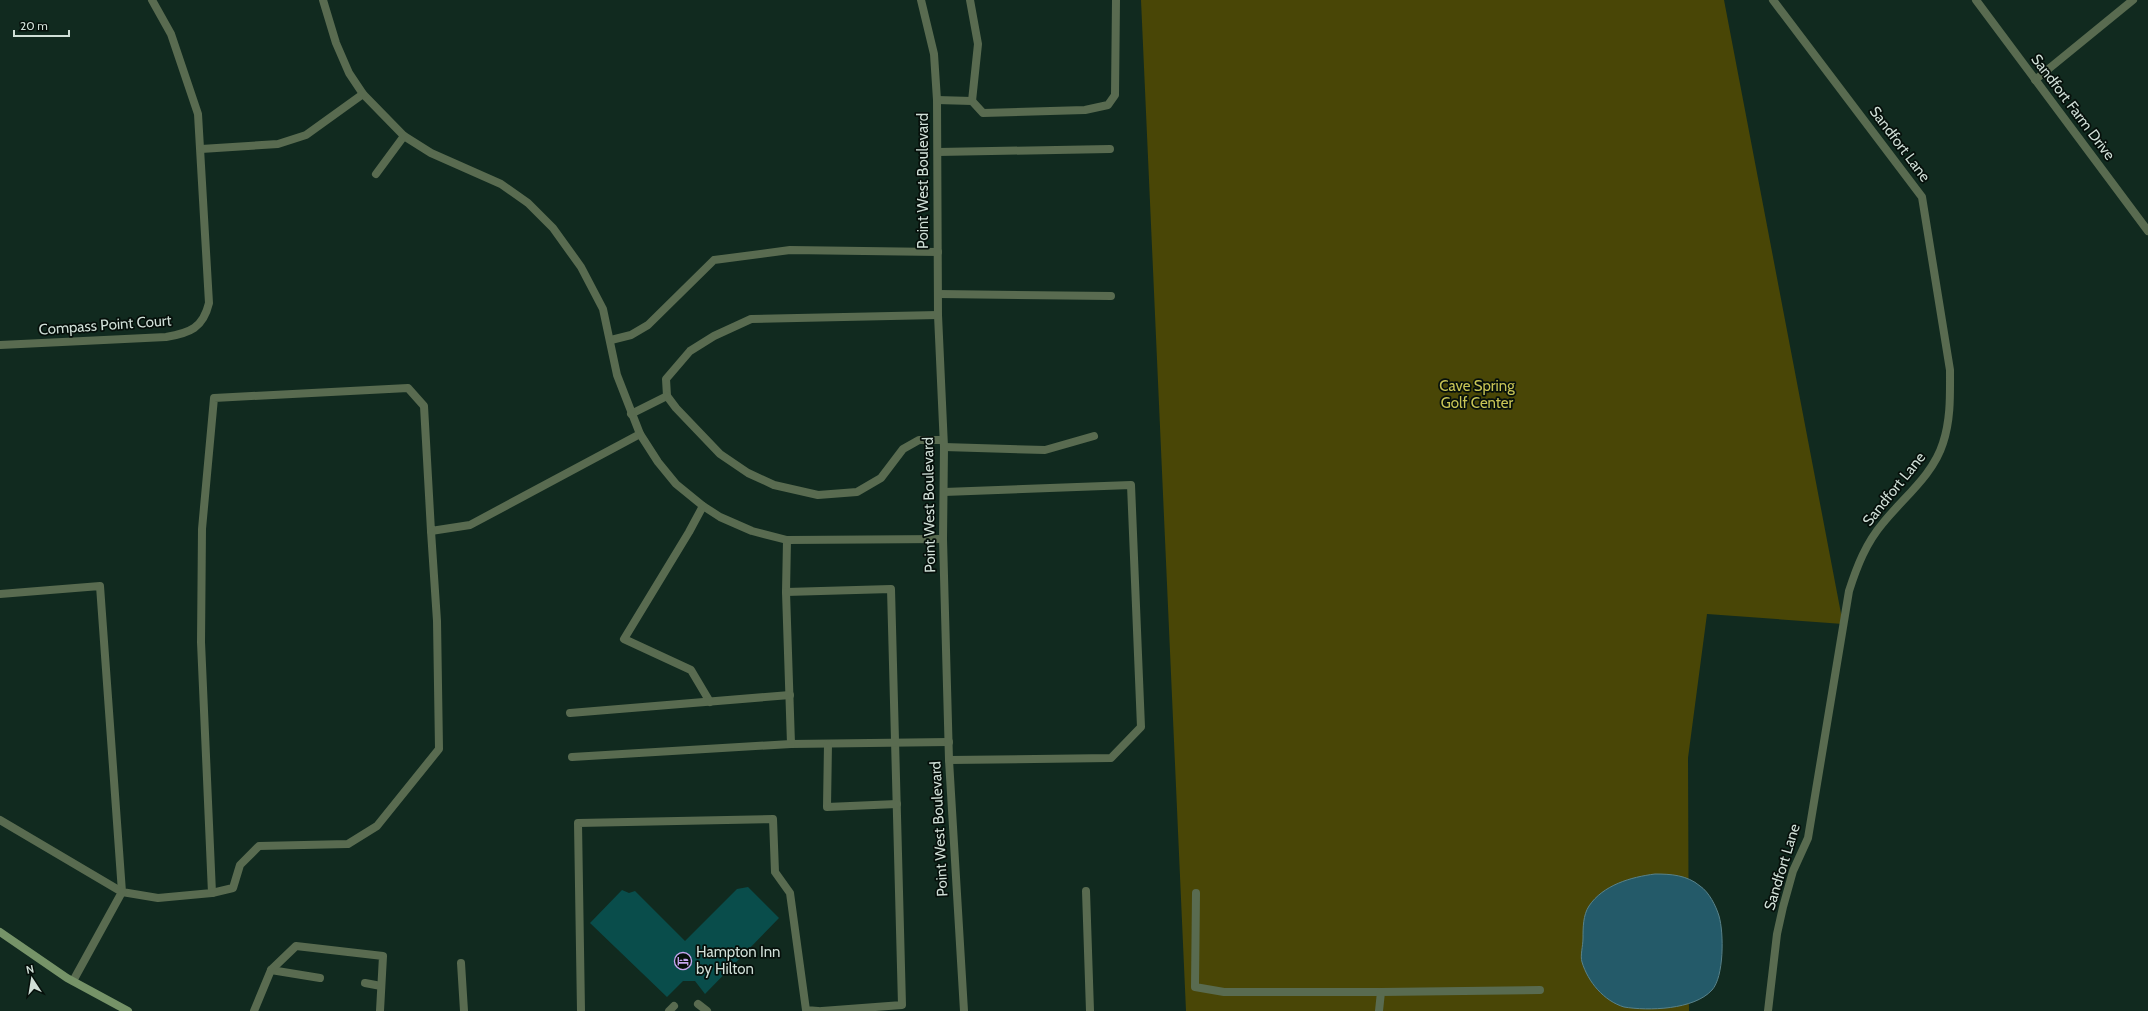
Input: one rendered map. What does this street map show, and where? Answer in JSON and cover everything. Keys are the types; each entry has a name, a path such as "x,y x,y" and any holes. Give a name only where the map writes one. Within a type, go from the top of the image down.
{"street":[{"name":"Compass Point Court","path":"0,345 166,337 188,333 205,317 209,303 198,114 171,34 152,0"},
{"path":"323,0 336,43 349,73 363,94 404,136 431,153 501,184 528,203 554,228 581,267 603,309 611,340 617,375 640,434 658,462 676,484 703,506 720,516 752,531 787,540 943,539"},
{"name":"Point West Boulevard","path":"921,0 934,54 937,100 938,315 943,444 943,539 949,760 964,1011"},
{"path":"970,0 978,44 972,101 982,113 1085,110 1108,105 1115,95 1116,0"},
{"name":"Sandfort Lane","path":"1768,1011 1777,934 1783,907 1793,871 1808,838 1849,591 1857,566 1869,542 1935,462 1943,443 1949,419 1950,394 1950,370 1922,197 1773,0"},
{"name":"Sandfort Farm Drive","path":"1976,0 2148,231"},
{"path":"2036,80 2133,0"},
{"path":"201,149 278,144 306,135 363,94"},
{"path":"937,100 972,101"},
{"path":"376,174 404,136"},
{"path":"938,152 1110,149"},
{"path":"611,340 632,335 648,325 714,260 790,250 938,252"},
{"path":"938,294 1111,296"},
{"path":"938,315 751,319 714,336 690,351 666,379 667,396 676,408 720,454 748,473 774,486 818,495 857,492 881,478 903,448 919,440 943,444 1045,450 1094,436"},
{"path":"0,820 122,892 158,898 212,893 233,888 240,865 259,846 348,844 377,826 439,749 437,620 424,406 408,388 214,398 202,528 201,642 212,893"},
{"path":"631,414 667,396"},
{"path":"431,531 470,525 640,434"},
{"path":"944,492 1131,485 1141,727 1110,758 949,760"},
{"path":"703,506 689,532 624,639 691,670 710,702"},
{"path":"787,540 786,592 791,744"},
{"path":"0,594 100,586 122,892 73,981"},
{"path":"786,592 891,589 902,1005 822,1011"},
{"path":"570,714 790,695"},
{"path":"572,756 791,744 949,742"},
{"path":"828,744 827,806 897,804"},
{"path":"581,1011 578,823 773,819 775,872 790,893 806,1010 818,1011"},
{"path":"1086,891 1090,1011"},
{"path":"1196,893 1195,987 1224,992 1540,990"},
{"path":"0,932 73,981 128,1011"},
{"path":"255,1011 271,970 296,946 384,956 380,1011"},
{"path":"461,963 464,1011"},
{"path":"271,970 320,978"},
{"path":"365,983 381,986"},
{"path":"1379,1011 1381,992"},
{"path":"698,1004 708,1011"}],"green space":[{"name":"Cave Spring Golf Center","path":"1141,0 1724,0 1843,624 1707,614 1688,758 1689,1011 1186,1011"}],"water":[{"path":"1655,874 1673,875 1690,879 1703,889 1712,900 1719,916 1722,933 1722,954 1719,975 1712,990 1704,997 1694,1002 1670,1008 1658,1009 1624,1007 1610,1000 1598,990 1588,977 1581,957 1584,917 1589,906 1595,899 1610,887 1637,877"}],"building":[{"name":"Hampton Inn by Hilton","path":"748,887 779,918 705,994 695,981 683,981 667,997 590,923 622,890 629,893 635,891 685,941 737,889"}],"place":[{"name":"Hampton Inn by Hilton","path":"683,961"}]}
